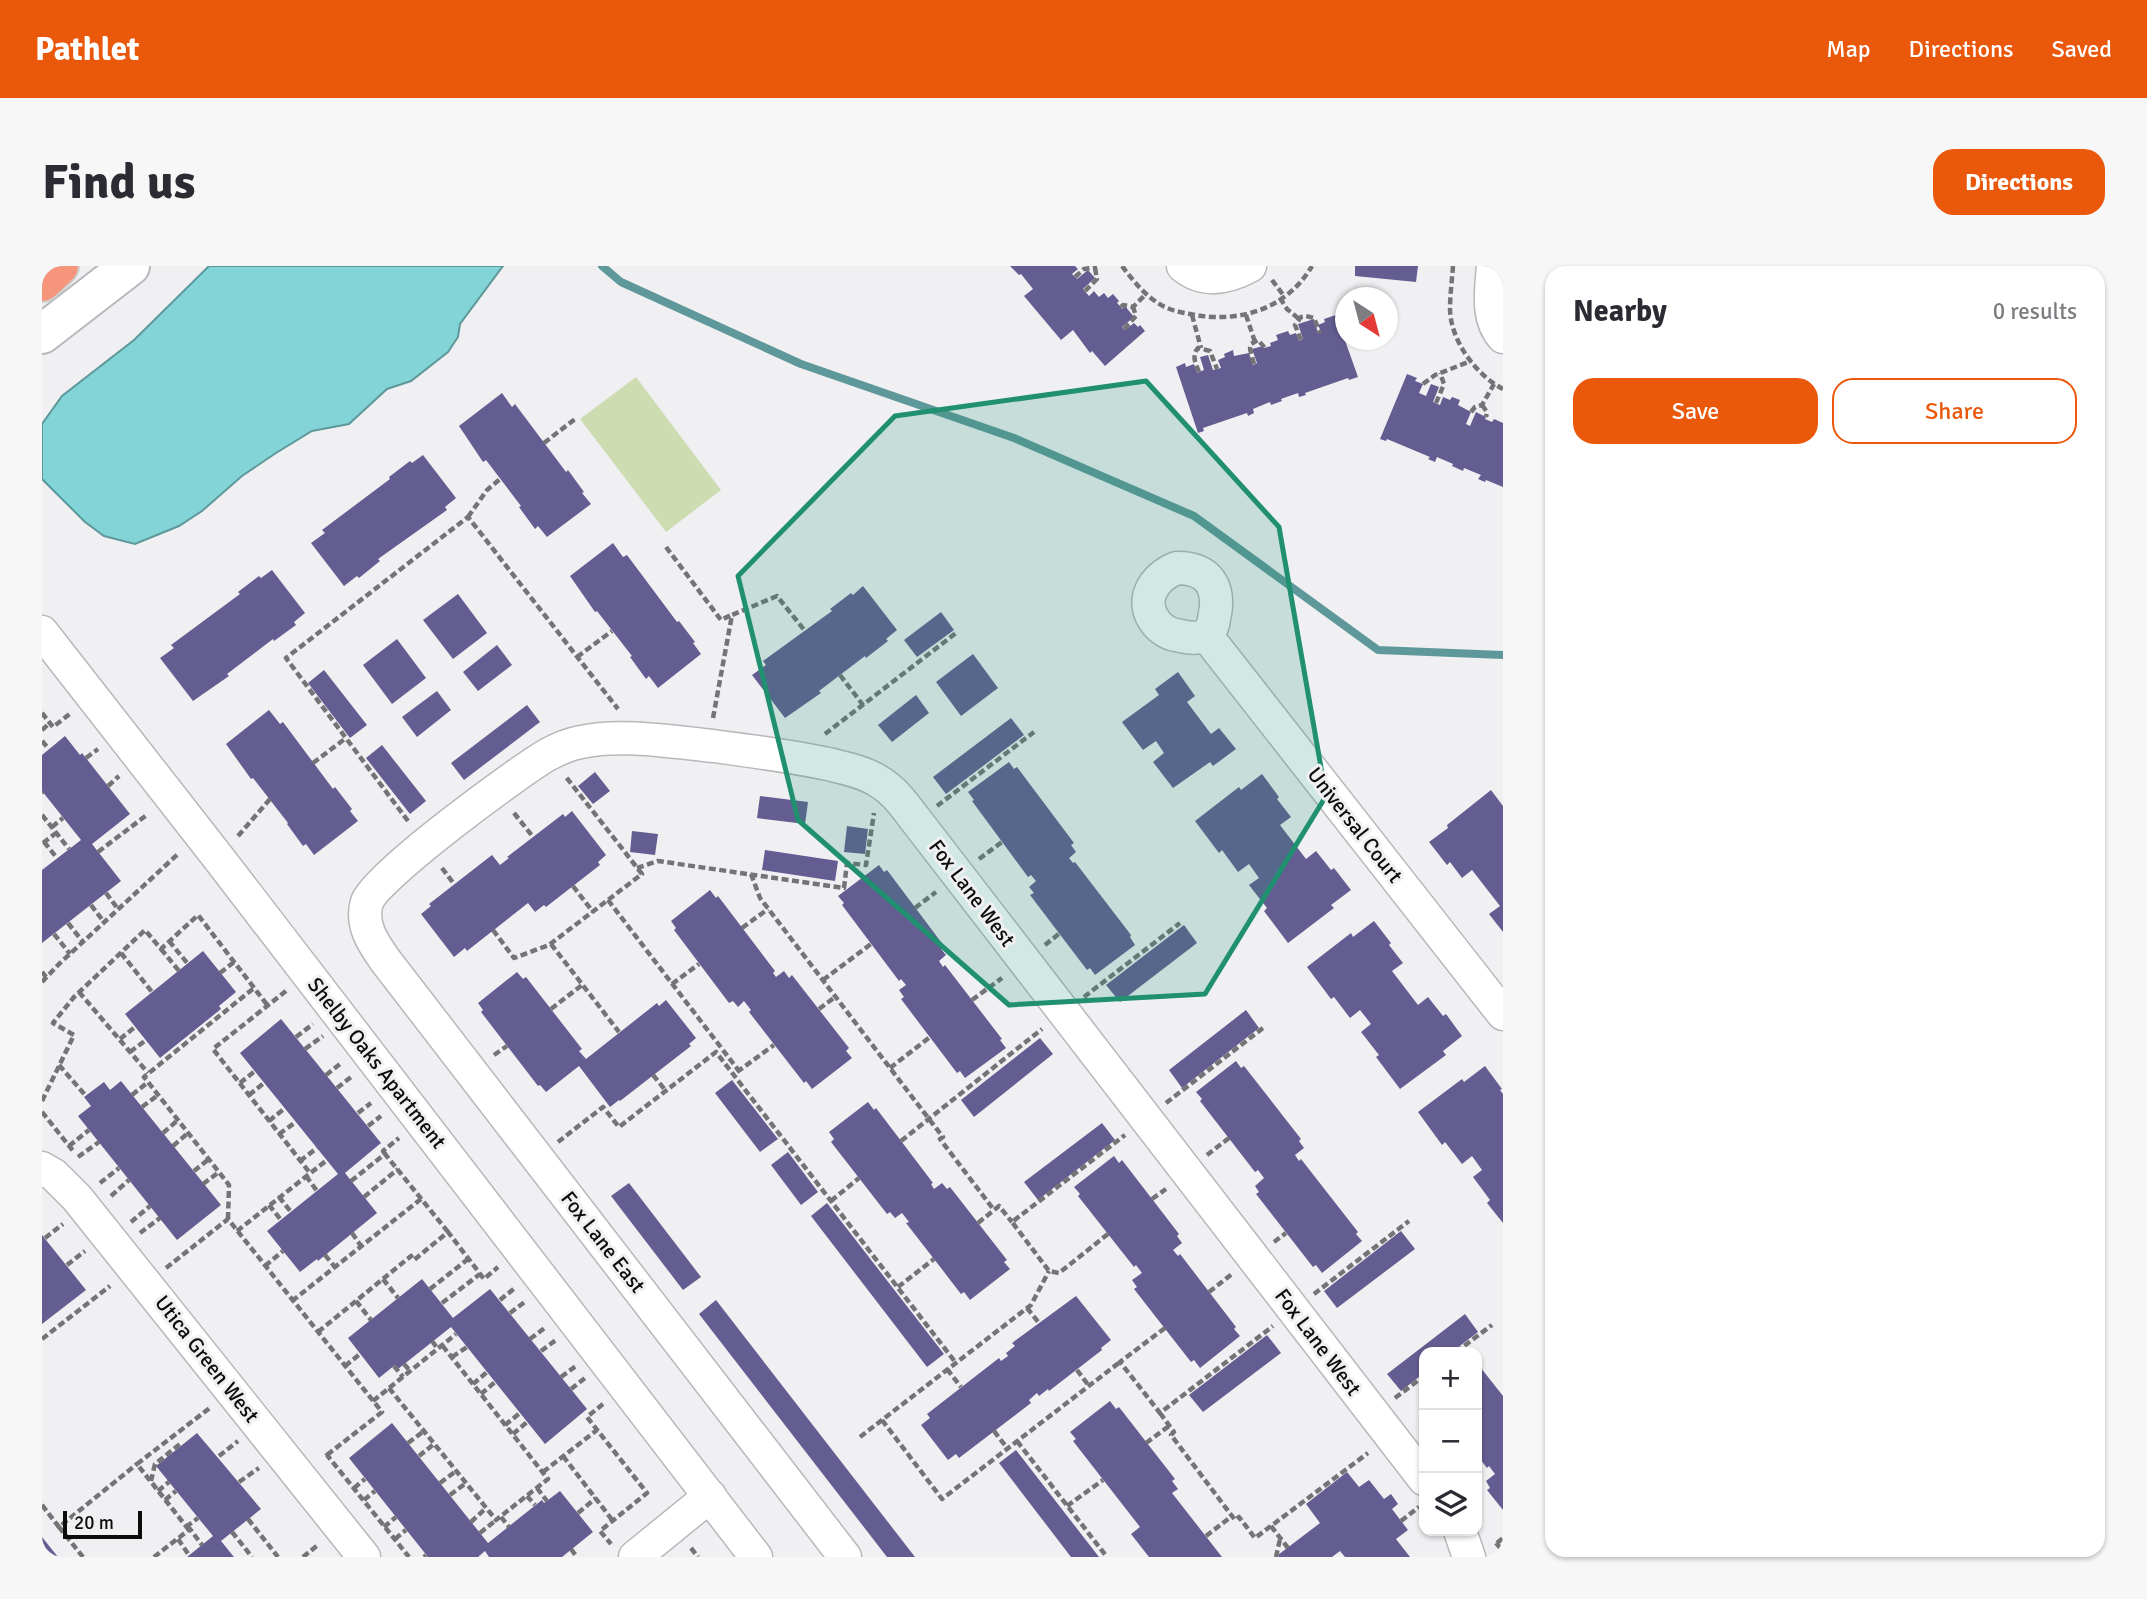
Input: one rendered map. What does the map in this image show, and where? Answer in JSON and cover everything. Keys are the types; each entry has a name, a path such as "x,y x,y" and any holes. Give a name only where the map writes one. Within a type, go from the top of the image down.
{"highway":[{"path":"42,282 59,266"}],"street":[{"path":"42,334 130,266"},
{"path":"1183,266 1197,275 1217,278 1259,270"},
{"path":"1493,266 1490,296 1493,318 1503,337"},
{"name":"Shelby Oaks Apartment","path":"42,632 756,1557"},
{"name":"Universal Court","path":"1206,635 1503,1014"},
{"name":"Fox Lane West","path":"366,924 367,901 392,873 503,786 546,756 579,742 606,738 782,754 843,768 877,780 890,789 915,819 1419,1485"},
{"name":"Fox Lane East","path":"366,924 385,960 845,1557"},
{"name":"Utica Green West","path":"42,1168 54,1175 77,1198 364,1557"},
{"path":"626,1554 710,1496"},
{"path":"1462,1536 1469,1557"}],"path":[{"path":"1453,266 1450,312 1453,326 1471,361 1494,384 1503,389"},
{"path":"1075,277 1084,269 1096,267 1097,279 1085,291"},
{"path":"1259,270 1282,297 1287,309 1299,319"},
{"path":"1133,307 1146,294"},
{"path":"1121,307 1133,307"},
{"path":"1124,329 1136,316 1133,307"},
{"path":"1192,315 1201,348"},
{"path":"1245,315 1255,342"},
{"path":"1301,340 1295,325 1299,319 1306,316 1314,318 1320,333"},
{"path":"1255,342 1258,340 1265,348"},
{"path":"1254,364 1250,349 1255,342"},
{"path":"1201,348 1210,351 1217,369"},
{"path":"1199,372 1194,359 1195,352 1201,348"},
{"path":"1423,384 1440,373 1471,361"},
{"path":"1436,403 1444,384 1440,373"},
{"path":"1471,412 1482,405 1494,384"},
{"path":"1482,405 1487,412 1486,416"},
{"path":"544,443 575,419"},
{"path":"409,823 286,658 468,517 487,490 500,479"},
{"path":"468,517 621,714"},
{"path":"666,547 721,620 777,596 805,631"},
{"path":"713,720 732,615"},
{"path":"577,657 612,631"},
{"path":"821,737 956,633"},
{"path":"841,675 863,705"},
{"path":"42,730 50,723"},
{"path":"932,810 1034,732"},
{"path":"313,763 346,738"},
{"path":"42,741 49,750"},
{"path":"86,758 101,746"},
{"path":"493,930 514,958 551,944 642,874 559,768"},
{"path":"108,786 123,774"},
{"path":"239,836 270,799"},
{"path":"636,868 658,861 844,888 847,863 866,865 875,802"},
{"path":"507,804 533,837"},
{"path":"98,852 152,811"},
{"path":"42,814 69,849"},
{"path":"52,827 63,818"},
{"path":"56,832 43,843 57,858"},
{"path":"973,864 1002,842"},
{"path":"42,982 182,850"},
{"path":"435,860 454,884"},
{"path":"751,874 760,898 943,1137 940,1139 994,1210"},
{"path":"573,886 593,912"},
{"path":"915,908 945,886"},
{"path":"106,893 118,909"},
{"path":"608,900 721,1048 736,1073 831,1201 956,1363"},
{"path":"91,905 104,922"},
{"path":"742,928 768,909"},
{"path":"161,949 198,915 268,1006"},
{"path":"68,923 83,942"},
{"path":"1078,1001 1180,923"},
{"path":"42,1101 74,1035 53,1023 79,992 145,930 179,971"},
{"path":"54,934 70,954"},
{"path":"169,941 188,964"},
{"path":"551,944 619,1032"},
{"path":"823,980 871,944"},
{"path":"121,953 152,992"},
{"path":"220,973 234,962"},
{"path":"672,984 699,964"},
{"path":"972,1000 1011,971"},
{"path":"42,972 47,977"},
{"path":"551,1009 582,985"},
{"path":"254,987 144,1077 229,1185 228,1219 382,1412 327,1455"},
{"path":"294,998 288,990 213,1049 300,1161 317,1191"},
{"path":"79,992 148,1073"},
{"path":"819,1009 835,997"},
{"path":"307,1015 330,1044"},
{"path":"901,1141 1051,1022"},
{"path":"296,1037 314,1023"},
{"path":"120,1040 135,1027"},
{"path":"1160,1107 1263,1028"},
{"path":"305,1049 324,1035"},
{"path":"890,1068 930,1037"},
{"path":"130,1052 146,1041"},
{"path":"736,1073 774,1045"},
{"path":"551,1147 603,1107 619,1127 721,1048"},
{"path":"716,1052 736,1073"},
{"path":"326,1075 344,1061 355,1075 337,1088"},
{"path":"60,1065 86,1096"},
{"path":"240,1083 255,1071"},
{"path":"653,1075 666,1091"},
{"path":"132,1095 148,1082"},
{"path":"249,1096 264,1083"},
{"path":"142,1107 158,1095"},
{"path":"358,1114 375,1100 390,1121"},
{"path":"269,1121 285,1108"},
{"path":"368,1126 385,1114"},
{"path":"163,1133 178,1120"},
{"path":"279,1134 296,1122"},
{"path":"1012,1222 1134,1128"},
{"path":"396,1129 401,1136 383,1151 468,1259 484,1279 503,1264"},
{"path":"69,1146 89,1130"},
{"path":"173,1146 188,1133"},
{"path":"1201,1160 1229,1138"},
{"path":"78,1157 99,1142"},
{"path":"300,1161 317,1148"},
{"path":"351,1181 385,1154"},
{"path":"194,1171 209,1159"},
{"path":"237,1231 327,1160"},
{"path":"99,1183 119,1168"},
{"path":"364,1197 398,1169"},
{"path":"204,1184 219,1172"},
{"path":"831,1201 859,1178"},
{"path":"110,1197 130,1180"},
{"path":"279,1197 291,1212"},
{"path":"292,1301 421,1199"},
{"path":"270,1205 281,1220"},
{"path":"130,1222 150,1206"},
{"path":"978,1223 999,1206 1049,1271 1059,1273 1108,1234"},
{"path":"139,1234 160,1218"},
{"path":"162,1270 228,1219"},
{"path":"45,1238 69,1220"},
{"path":"1308,1298 1409,1221"},
{"path":"318,1332 411,1256 414,1260 448,1232"},
{"path":"352,1233 361,1246"},
{"path":"66,1265 92,1246"},
{"path":"265,1266 283,1251"},
{"path":"325,1255 335,1267"},
{"path":"430,1289 468,1259"},
{"path":"898,1287 934,1259"},
{"path":"1209,1292 1241,1266"},
{"path":"860,1437 1031,1305 1049,1271"},
{"path":"442,1303 480,1274"},
{"path":"383,1279 398,1298"},
{"path":"42,1339 118,1280"},
{"path":"500,1300 519,1285 536,1307"},
{"path":"510,1313 529,1298"},
{"path":"356,1301 371,1320"},
{"path":"1027,1308 1039,1323"},
{"path":"1160,1413 1282,1319"},
{"path":"530,1339 549,1324 566,1346"},
{"path":"1463,1347 1492,1325"},
{"path":"882,1420 942,1499 1165,1328"},
{"path":"373,1401 456,1334"},
{"path":"541,1352 559,1338"},
{"path":"432,1341 452,1357 548,1479 480,1534"},
{"path":"452,1357 467,1347"},
{"path":"345,1366 360,1354"},
{"path":"561,1377 579,1363 589,1376 571,1390"},
{"path":"1120,1363 1170,1426 1174,1432 1171,1435 1235,1520 1239,1517 1255,1538 1378,1445"},
{"path":"404,1364 410,1371"},
{"path":"394,1366 402,1377"},
{"path":"947,1369 961,1387"},
{"path":"1077,1370 1089,1386"},
{"path":"473,1384 487,1372"},
{"path":"1389,1403 1419,1380"},
{"path":"481,1394 495,1382"},
{"path":"389,1388 486,1508 509,1527"},
{"path":"607,1401 587,1417 647,1493 600,1531 626,1554"},
{"path":"59,1527 217,1402"},
{"path":"505,1425 520,1413"},
{"path":"513,1434 527,1422"},
{"path":"1146,1443 1170,1426"},
{"path":"542,1472 597,1430"},
{"path":"408,1443 424,1431"},
{"path":"994,1431 1008,1449"},
{"path":"219,1457 245,1437"},
{"path":"1017,1441 1107,1557"},
{"path":"150,1481 155,1464 180,1444 181,1446"},
{"path":"418,1456 434,1444"},
{"path":"564,1456 613,1521"},
{"path":"240,1482 265,1463"},
{"path":"137,1464 202,1545"},
{"path":"440,1483 456,1471"},
{"path":"354,1488 365,1479"},
{"path":"1068,1506 1103,1479"},
{"path":"158,1491 169,1482"},
{"path":"450,1495 466,1483"},
{"path":"536,1488 547,1501"},
{"path":"164,1500 176,1491"},
{"path":"363,1500 375,1491"},
{"path":"527,1496 535,1506"},
{"path":"578,1513 596,1498"},
{"path":"1401,1521 1419,1498"},
{"path":"42,1505 83,1557"},
{"path":"471,1522 486,1508"},
{"path":"1206,1536 1232,1516"},
{"path":"384,1527 396,1517"},
{"path":"154,1557 178,1539 198,1518"},
{"path":"248,1519 278,1557"},
{"path":"1271,1526 1288,1548"},
{"path":"395,1539 406,1530"},
{"path":"232,1532 252,1557"},
{"path":"1276,1557 1281,1538"},
{"path":"1497,1543 1503,1538"},
{"path":"178,1539 189,1555"},
{"path":"571,1549 577,1557"}],"highlighted area":[{"path":"1146,381 1279,527 1326,796 1205,994 1009,1005 798,820 738,576 895,416"}],"green space":[{"path":"636,377 721,490 666,532 580,419"}],"water":[{"path":"209,266 503,266 460,324 458,337 448,352 411,381 387,389 349,424 312,431 242,476 202,511 179,526 135,544 104,536 85,522 42,479 42,424 62,396 134,340"}],"building":[{"path":"1010,266 1075,266 1078,269 1072,274 1077,279 1088,270 1095,278 1083,289 1089,296 1094,291 1099,297 1104,293 1108,298 1113,294 1122,309 1125,306 1134,317 1122,327 1125,330 1134,323 1145,331 1105,366 1092,351 1090,353 1073,330 1061,340 1024,296 1033,289 1021,274"},
{"path":"1355,266 1418,266 1416,282 1355,276"},
{"path":"1335,315 1335,350 1348,350 1358,377 1348,378 1299,397 1298,393 1271,405 1270,402 1253,409 1254,413 1248,416 1247,413 1203,428 1204,431 1198,433 1176,367 1185,363 1186,367 1194,364 1197,373 1204,370 1200,357 1208,355 1213,370 1221,368 1218,360 1233,350 1234,356 1249,353 1253,365 1257,363 1252,349 1271,346 1270,343 1278,340 1276,335 1288,331 1290,335 1296,333 1299,341 1303,339 1298,324 1314,319 1318,333 1321,332 1318,325 1325,322 1324,319"},
{"path":"1407,374 1423,384 1419,393 1426,396 1431,384 1439,387 1433,402 1440,405 1443,397 1460,400 1458,405 1471,412 1466,424 1470,426 1476,412 1492,422 1494,419 1503,423 1503,487 1478,479 1481,475 1464,468 1463,471 1437,457 1435,462 1428,459 1430,457 1387,439 1380,439"},
{"path":"502,393 512,407 515,404 566,472 568,470 591,504 547,537 538,526 535,529 519,507 521,506 486,460 483,462 459,426"},
{"path":"423,455 456,498 445,507 447,510 378,559 380,561 359,578 357,576 344,586 311,543 325,533 322,530 390,479 389,477"},
{"path":"613,543 623,557 627,555 695,642 693,643 701,654 658,688 649,676 646,679 630,657 632,656 597,611 595,612 570,576"},
{"path":"272,570 305,613 294,622 296,625 274,641 273,639 227,674 229,676 193,701 160,658 174,648 171,645 240,594 238,592"},
{"path":"863,586 897,630 886,639 888,641 785,718 752,675 766,665 763,661"},
{"path":"458,594 487,633 453,659 423,620"},
{"path":"941,612 954,630 917,657 904,640"},
{"path":"397,639 426,678 392,704 363,665"},
{"path":"497,645 512,665 478,691 463,672"},
{"path":"973,654 998,688 961,716 936,682"},
{"path":"324,670 367,725 350,738 308,683"},
{"path":"1178,672 1195,696 1187,702 1211,734 1219,728 1236,749 1213,766 1210,762 1173,788 1153,762 1164,753 1156,741 1143,750 1122,722 1159,695 1155,689"},
{"path":"437,691 451,710 417,737 402,717"},
{"path":"916,695 929,713 892,742 878,725"},
{"path":"527,705 540,722 464,780 451,763"},
{"path":"269,710 280,724 283,722 333,789 335,787 352,809 350,811 358,821 314,855 306,844 303,846 226,744"},
{"path":"1011,718 1024,735 946,794 933,777"},
{"path":"65,736 80,755 82,753 130,814 92,844 121,881 42,943 42,870 81,840 42,791 42,755"},
{"path":"382,745 426,801 410,814 366,758"},
{"path":"1009,762 1014,769 1017,767 1074,843 1071,845 1076,852 1069,858 1075,862 1131,935 1135,945 1095,975 1090,968 1087,970 1030,895 1034,893 1029,887 1036,881 1031,875 1028,877 968,792"},
{"path":"595,772 610,791 593,804 578,786"},
{"path":"1262,774 1291,817 1280,825 1306,859 1316,851 1351,890 1331,905 1334,908 1288,943 1264,911 1267,908 1249,885 1259,878 1249,864 1238,872 1222,850 1219,853 1195,821 1239,787 1241,790"},
{"path":"1491,790 1503,806 1503,932 1489,914 1500,906 1472,870 1462,878 1450,862 1447,865 1429,842"},
{"path":"760,796 808,802 805,824 757,818"},
{"path":"572,811 606,855 598,862 600,865 546,907 544,905 535,912 528,903 467,951 465,948 454,957 421,914 431,906 429,904 492,855 500,865 563,814 565,817"},
{"path":"847,826 868,829 865,854 844,852"},
{"path":"632,831 658,834 655,855 630,852"},
{"path":"765,850 838,861 835,881 762,870"},
{"path":"879,865 884,872 887,870 944,946 941,949 946,955 939,961 943,967 945,965 1002,1039 1000,1040 1006,1048 965,1078 960,1071 957,1073 901,999 904,997 899,990 906,985 901,979 899,981 838,896"},
{"path":"710,890 716,898 718,896 775,971 773,973 776,977 784,971 789,978 792,975 849,1048 846,1051 852,1058 812,1089 806,1081 804,1083 749,1012 751,1010 744,1001 738,1007 733,1001 729,1003 674,930 676,928 671,921"},
{"path":"1374,921 1403,963 1392,971 1418,1005 1428,997 1443,1016 1446,1014 1462,1036 1443,1051 1446,1055 1400,1089 1361,1032 1371,1024 1360,1010 1350,1018 1334,997 1331,999 1307,967 1351,933 1353,937"},
{"path":"1184,925 1197,943 1120,1002 1106,985"},
{"path":"203,951 236,992 219,1006 221,1009 160,1058 125,1014"},
{"path":"517,972 523,979 526,977 582,1049 579,1051 586,1059 657,1003 659,1006 666,1000 696,1038 689,1044 691,1046 610,1107 579,1066 546,1092 538,1086 481,1012 483,1010 478,1003"},
{"path":"1246,1010 1259,1028 1182,1088 1169,1070"},
{"path":"281,1019 381,1143 345,1173 377,1213 318,1261 317,1259 300,1272 267,1231 338,1174 240,1053"},
{"path":"1040,1038 1053,1054 974,1117 961,1100"},
{"path":"1236,1061 1241,1068 1244,1066 1301,1139 1299,1141 1304,1148 1295,1155 1299,1161 1301,1159 1358,1232 1356,1234 1362,1241 1322,1273 1316,1265 1313,1267 1256,1194 1259,1192 1255,1186 1264,1178 1258,1170 1255,1172 1200,1101 1202,1099 1196,1092"},
{"path":"1485,1066 1503,1094 1503,1223 1487,1203 1490,1200 1473,1177 1482,1170 1472,1156 1462,1164 1445,1142 1442,1145 1418,1112 1462,1079 1464,1082"},
{"path":"732,1080 778,1139 760,1152 715,1093"},
{"path":"121,1081 221,1205 177,1240 78,1116 91,1106 84,1097 104,1082 110,1090"},
{"path":"868,1102 874,1110 876,1108 933,1183 931,1184 934,1189 942,1183 947,1189 950,1187 1007,1260 1004,1262 1010,1269 970,1300 964,1292 961,1294 906,1223 909,1222 902,1213 895,1218 890,1212 887,1214 831,1142 834,1139 829,1132"},
{"path":"1102,1123 1115,1140 1038,1200 1024,1182"},
{"path":"788,1152 818,1192 801,1205 771,1165"},
{"path":"1114,1156 1119,1163 1122,1160 1179,1234 1177,1236 1182,1243 1173,1250 1178,1256 1180,1254 1240,1336 1200,1368 1194,1360 1191,1362 1134,1289 1137,1287 1132,1280 1142,1273 1136,1265 1134,1267 1078,1196 1080,1194 1074,1187"},
{"path":"629,1183 701,1277 683,1290 611,1196"},
{"path":"827,1203 944,1354 927,1367 811,1216"},
{"path":"1401,1231 1415,1249 1337,1308 1324,1291"},
{"path":"42,1235 86,1290 42,1324"},
{"path":"422,1279 453,1318 490,1289 587,1409 545,1444 451,1327 398,1369 395,1365 379,1378 348,1338"},
{"path":"1076,1296 1111,1340 1049,1391 1048,1389 1039,1396 1037,1393 1029,1400 1031,1403 959,1458 956,1454 948,1460 921,1425 930,1418 927,1414 999,1358 1001,1361 1008,1356 1006,1353 1015,1346 1012,1343"},
{"path":"716,1300 915,1557 887,1557 699,1314"},
{"path":"1465,1314 1478,1332 1458,1347 1422,1347"},
{"path":"1267,1335 1281,1353 1203,1412 1189,1395"},
{"path":"1419,1349 1419,1377 1401,1391 1387,1374"},
{"path":"1482,1369 1503,1396 1503,1510 1487,1490 1490,1488 1486,1481 1495,1474 1489,1466 1487,1468 1482,1462"},
{"path":"1110,1401 1116,1409 1119,1407 1175,1479 1172,1481 1178,1489 1172,1493 1222,1557 1149,1557 1131,1534 1140,1527 1073,1441 1076,1439 1070,1432"},
{"path":"392,1423 488,1543 542,1500 544,1503 560,1491 593,1532 562,1557 489,1557 485,1551 478,1557 428,1557 349,1458"},
{"path":"197,1433 261,1509 221,1541 234,1557 187,1557 213,1536 156,1466"},
{"path":"1016,1450 1099,1557 1071,1557 999,1463"},
{"path":"1347,1472 1359,1487 1369,1480 1384,1499 1391,1494 1398,1504 1392,1509 1408,1530 1396,1539 1410,1557 1345,1557 1340,1551 1332,1557 1279,1557 1278,1555 1320,1523 1306,1504"},
{"path":"42,1537 58,1557 42,1557"}],"waterway":[{"path":"602,266 621,282 801,364 1014,438 1194,516 1378,650 1503,655"}]}
